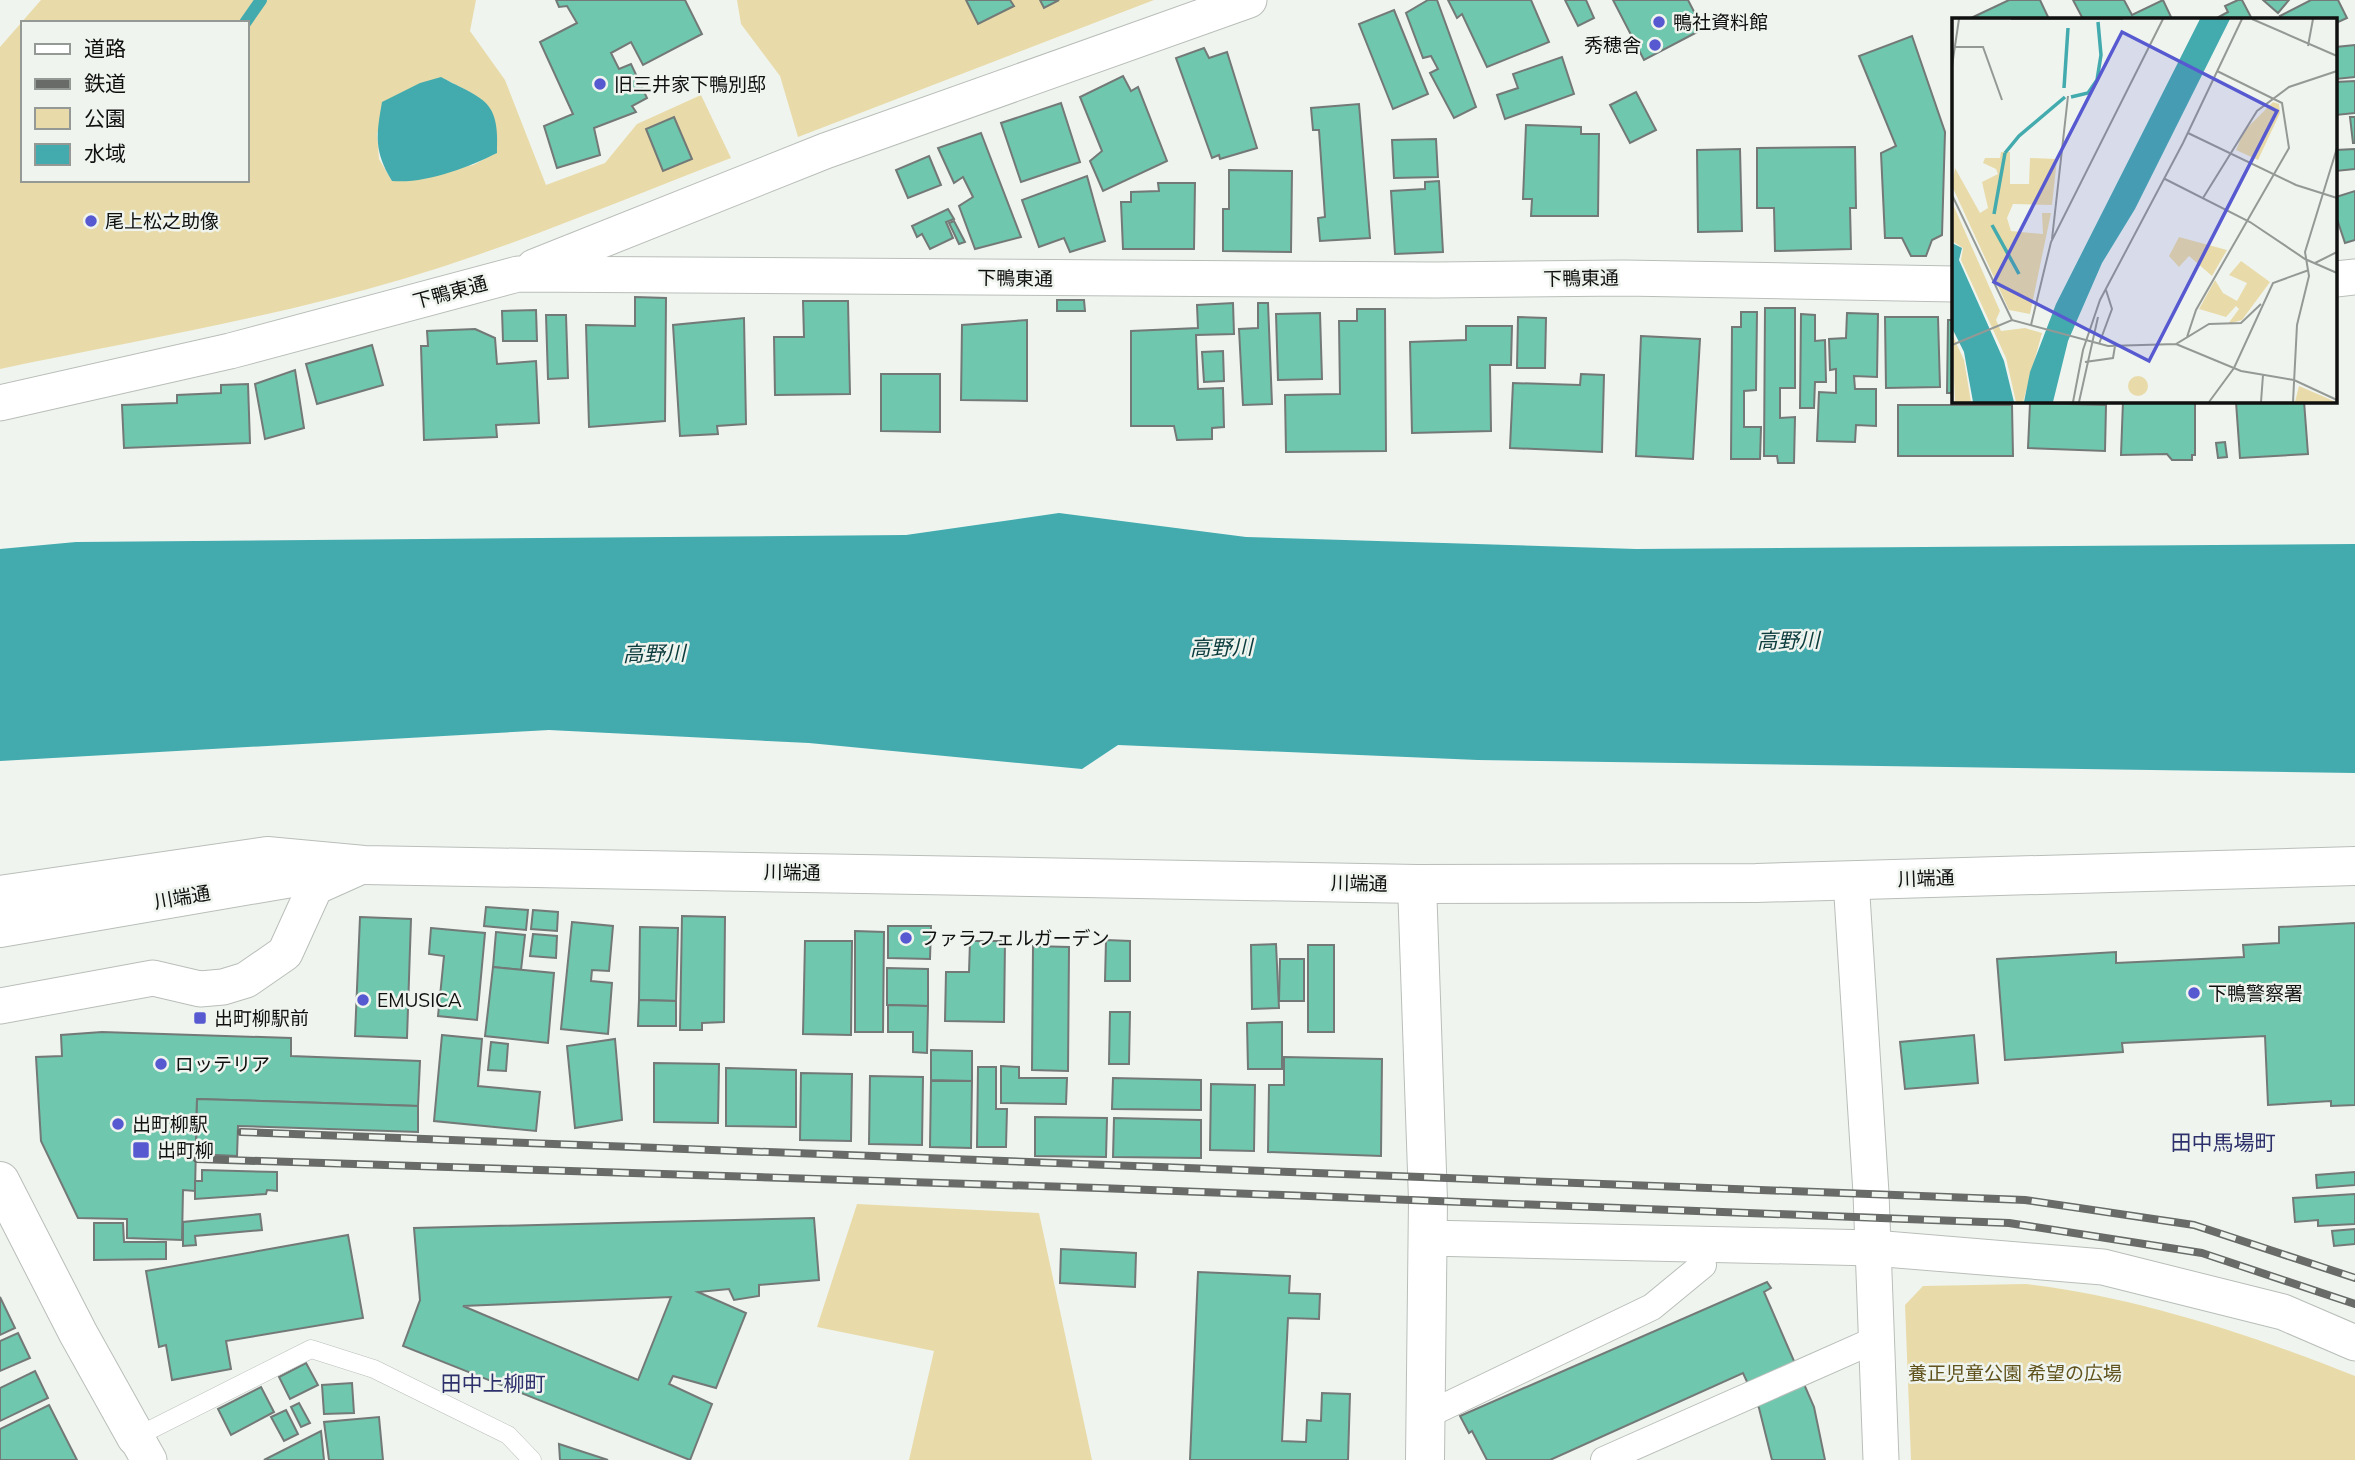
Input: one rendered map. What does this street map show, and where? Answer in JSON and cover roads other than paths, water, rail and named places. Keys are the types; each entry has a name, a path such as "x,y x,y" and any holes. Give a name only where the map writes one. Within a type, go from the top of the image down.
{"street":[{"path":"518,274 825,151 1249,0"},
{"name":"下鴨東通","path":"0,403 230,351 518,274 1423,280 1624,278 1952,284"},
{"name":"川端通","path":"0,895 267,856 364,865 1417,884 1851,880 2355,866"},
{"path":"0,1006 153,978 200,989 223,987 246,980 285,953 314,887 364,865"},
{"name":"川端通","path":"0,928 364,865"},
{"path":"1851,880 1873,1248 1881,1460"},
{"path":"1417,884 1427,1238 1425,1460"},
{"path":"0,1181 78,1333 142,1448"},
{"path":"1427,1238 1873,1248 2103,1268 2283,1312 2355,1342"},
{"path":"1424,1416 1652,1307 1703,1265"},
{"path":"1604,1460 1877,1339"}],"lane":[{"path":"142,1448 311,1349 374,1369 508,1435 532,1460"}],"water":[{"path":"441,77 478,97 492,111 497,135 497,153 446,174 418,180 392,181 379,152 378,124 382,102 420,83"},
{"name":"高野川","path":"1059,513 1246,537 1636,549 2355,544 2355,773 1478,760 1118,745 1082,769 809,743 549,730 0,761 0,549 76,542 906,535"}],"waterway":[{"path":"246,21 261,0"}],"railway":[{"path":"241,1132 2025,1200 2194,1225 2355,1278"},
{"path":"197,1159 1099,1188 2009,1223 2202,1253 2355,1304"}],"place":[{"name":"鴨社資料館","path":"1659,22"},
{"name":"秀穂舎","path":"1655,45"},
{"name":"旧三井家下鴨別邸","path":"600,84"},
{"name":"尾上松之助像","path":"91,221"},
{"name":"ファラフェルガーデン","path":"906,938"},
{"name":"下鴨警察署","path":"2194,993"},
{"name":"EMUSICA","path":"363,1000"},
{"name":"出町柳駅前","path":"200,1018"},
{"name":"ロッテリア","path":"161,1064"},
{"name":"出町柳駅","path":"118,1124"},
{"name":"出町柳","path":"141,1150"}],"district":[{"name":"田中馬場町","path":"2223,1142"},
{"name":"田中上柳町","path":"493,1383"}],"park label":[{"name":"養正児童公園 希望の広場","path":"2015,1373"}]}
